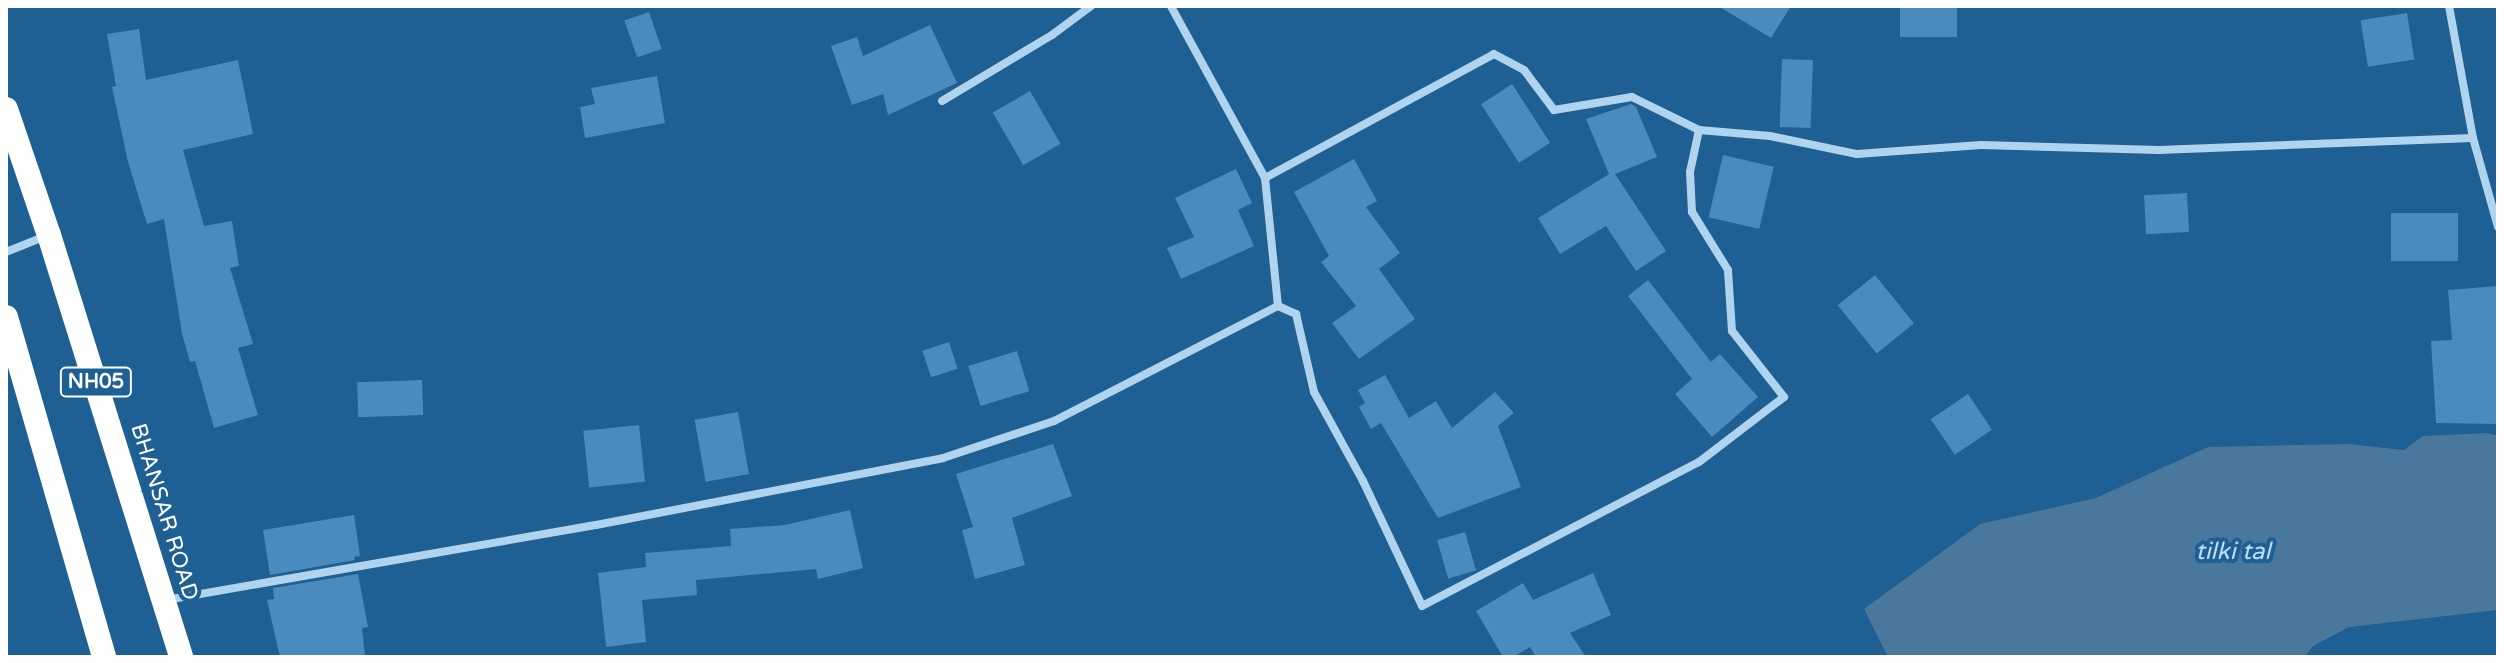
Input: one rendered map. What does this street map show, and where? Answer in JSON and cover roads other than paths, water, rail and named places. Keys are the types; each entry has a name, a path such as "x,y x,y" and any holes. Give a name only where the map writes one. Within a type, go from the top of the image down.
{"highway":[{"name":"BHANSAR ROAD","path":"6,109 49,235 181,657"},
{"name":"NH05","path":"6,317 104,657"}],"street":[{"path":"942,101 1052,35 1091,6"},
{"path":"1171,6 1265,178 1278,306"},
{"path":"2449,6 2473,138 2498,227"},
{"path":"1265,178 1494,54 1524,70 1554,110 1632,97 1699,130 1770,136 1857,154 1981,145 2159,150 2473,138"},
{"path":"1278,306 1296,314 1314,392 1363,481 1422,606 1699,462 1784,397 1732,331 1728,270 1692,212 1690,172 1699,130"},
{"path":"6,252 49,235"},
{"path":"165,600 596,525 943,458 1054,421 1278,306"}],"water":[{"name":"tilki tal","path":"2487,433 2498,436 2498,610 2349,627 2313,646 2305,657 1888,657 1864,609 1980,524 2096,498 2208,447 2348,444 2404,450 2423,436"}]}
